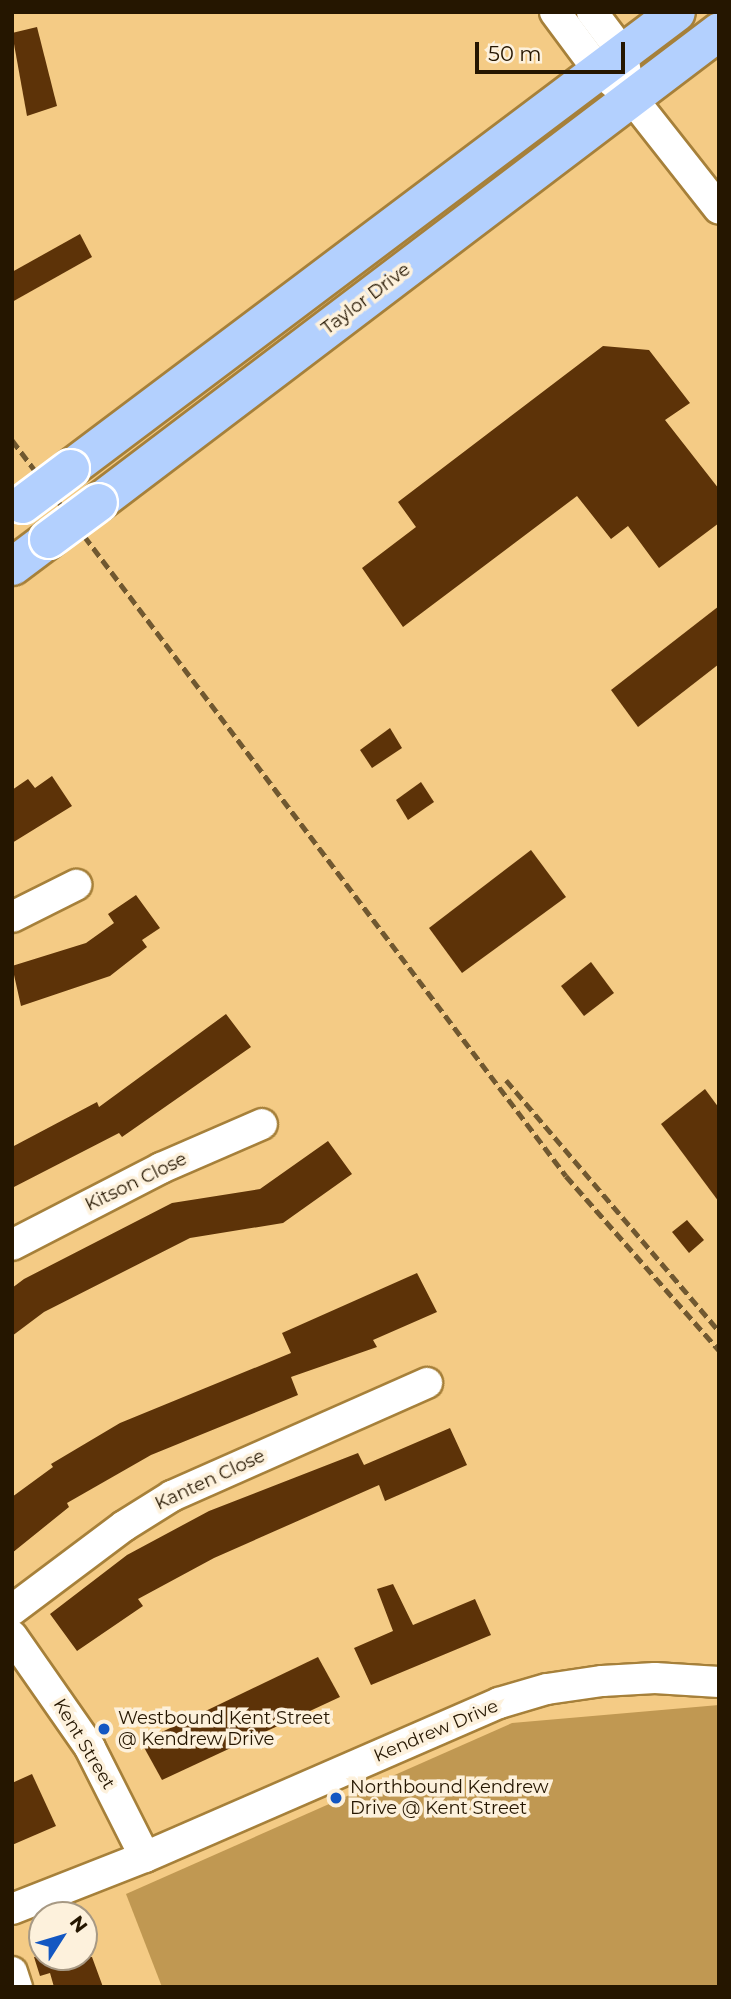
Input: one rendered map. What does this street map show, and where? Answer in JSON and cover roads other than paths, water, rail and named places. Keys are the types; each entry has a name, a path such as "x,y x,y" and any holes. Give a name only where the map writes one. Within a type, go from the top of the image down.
{"main road":[{"path":"17,507 676,12"},
{"name":"Taylor Drive","path":"12,566 719,31"}],"street":[{"path":"555,12 610,61"},
{"path":"593,12 610,61 631,97 719,209"},
{"path":"12,917 76,885"},
{"name":"Kitson Close","path":"12,1245 161,1168 262,1124"},
{"name":"Kanten Close","path":"12,1610 124,1525 172,1496 426,1382"},
{"name":"Kent Street","path":"12,1636 90,1748 145,1857"},
{"name":"Kendrew Drive","path":"12,1909 145,1857 499,1703 547,1689 602,1681 655,1678 719,1682"},
{"path":"12,1972 17,1987"}],"railway":[{"path":"12,440 566,1176 719,1350"},
{"path":"506,1080 719,1331"}],"place":[{"name":"Westbound Kent Street @ Kendrew Drive","path":"104,1729"},
{"name":"Northbound Kendrew Drive @ Kent Street","path":"336,1798"}]}
